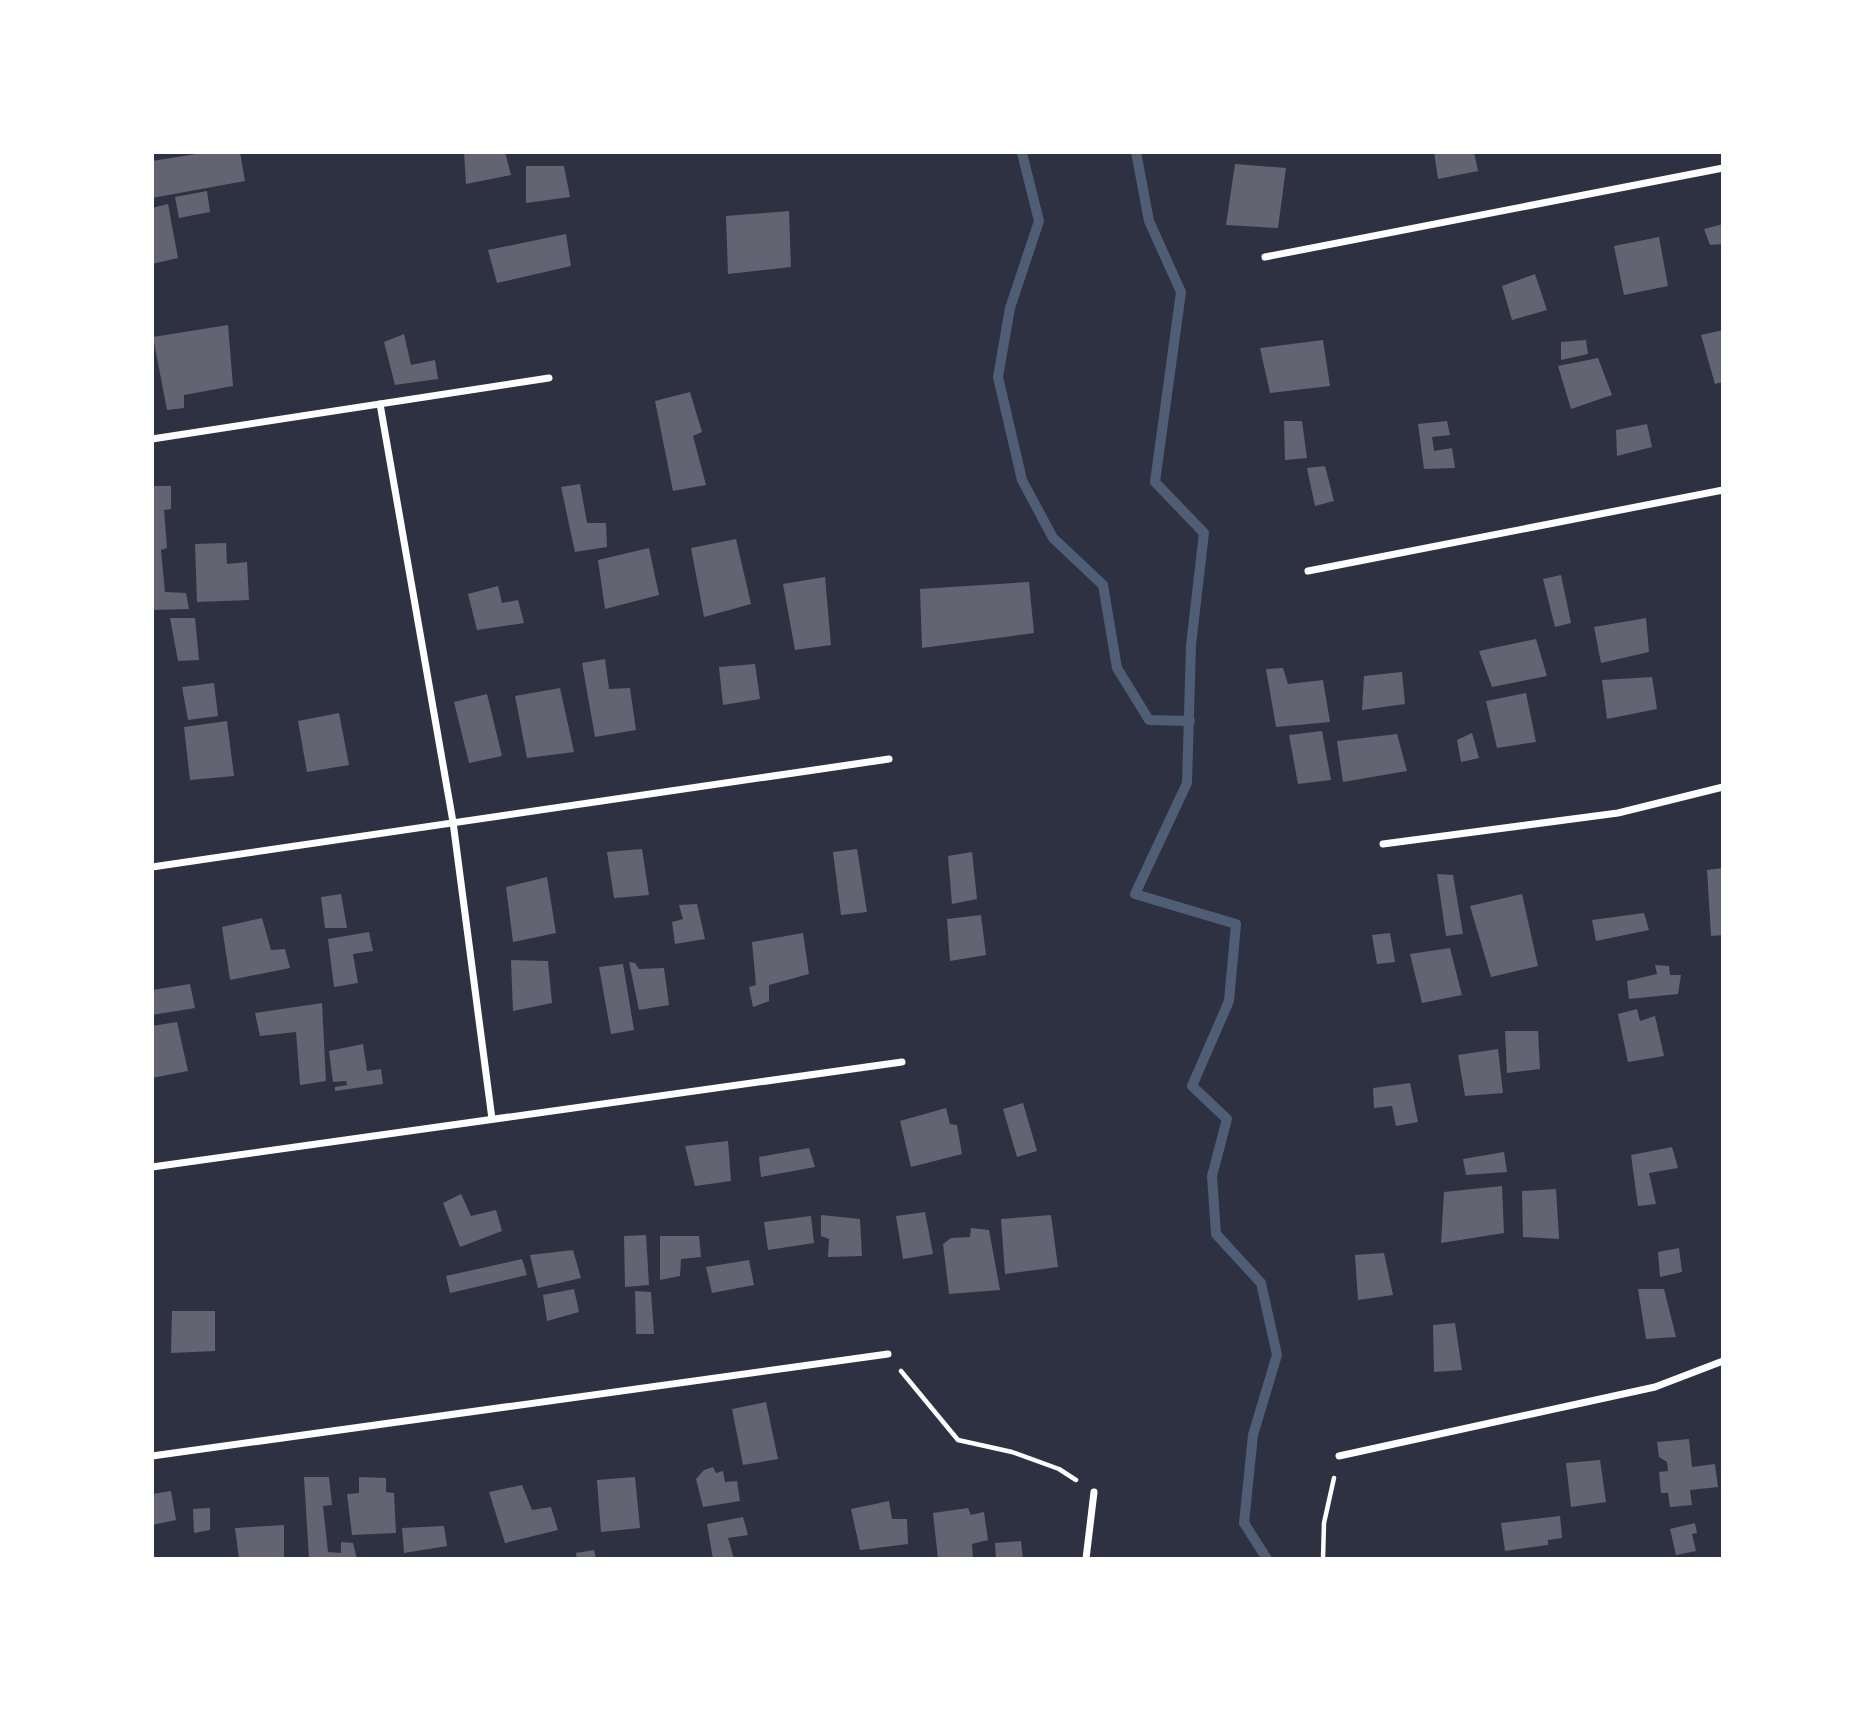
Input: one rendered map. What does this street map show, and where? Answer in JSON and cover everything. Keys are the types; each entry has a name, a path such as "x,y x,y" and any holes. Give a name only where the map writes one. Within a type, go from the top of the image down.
{"street":[{"path":"1265,257 1723,168"},
{"path":"152,439 549,378"},
{"path":"380,404 453,822 492,1119"},
{"path":"1308,571 1723,490"},
{"path":"152,867 889,759"},
{"path":"1383,844 1618,813 1723,787"},
{"path":"152,1167 902,1062"},
{"path":"152,1455 888,1354"},
{"path":"1339,1456 1655,1387 1723,1361"},
{"path":"1086,1559 1094,1492"}],"path":[{"path":"888,1354 958,1440 1012,1452 1059,1469 1094,1492"},
{"path":"1323,1559 1324,1523 1339,1456"}],"building":[{"path":"209,152 240,152 245,181 152,198 152,161"},
{"path":"464,152 505,152 511,175 466,184"},
{"path":"1434,152 1474,152 1478,171 1438,179"},
{"path":"1235,164 1286,168 1278,228 1226,225"},
{"path":"526,166 564,166 570,197 526,203"},
{"path":"207,191 210,212 179,218 175,197"},
{"path":"168,204 178,258 152,264 152,208"},
{"path":"789,211 791,267 728,274 726,216"},
{"path":"1723,224 1723,244 1710,245 1704,229"},
{"path":"566,234 571,266 497,283 488,250"},
{"path":"1659,237 1668,286 1624,295 1614,246"},
{"path":"1535,274 1547,310 1512,320 1502,286"},
{"path":"228,325 233,386 184,395 184,408 167,410 153,337"},
{"path":"1723,330 1723,382 1715,384 1701,335"},
{"path":"404,334 411,365 435,360 438,379 395,385 384,342"},
{"path":"1323,340 1330,386 1270,393 1260,348"},
{"path":"1586,340 1588,354 1561,360 1561,342"},
{"path":"1598,358 1612,395 1571,409 1558,366"},
{"path":"690,392 702,432 693,436 706,485 673,491 655,401"},
{"path":"1284,421 1302,421 1307,458 1285,460"},
{"path":"1447,421 1450,435 1432,437 1434,451 1452,448 1455,468 1424,469 1418,424"},
{"path":"1647,424 1652,447 1617,456 1616,430"},
{"path":"1325,466 1334,501 1315,506 1307,468"},
{"path":"580,484 587,523 606,523 607,547 575,552 561,487"},
{"path":"152,486 171,486 171,509 164,510 167,548 161,550 165,592 186,593 189,609 152,610"},
{"path":"736,539 751,604 704,617 691,548"},
{"path":"226,543 227,564 247,562 249,600 197,602 195,544"},
{"path":"649,548 659,595 605,609 598,560"},
{"path":"1561,575 1571,623 1555,627 1543,579"},
{"path":"825,577 831,645 795,650 783,584"},
{"path":"1029,582 1034,633 922,648 920,589"},
{"path":"498,586 502,603 518,600 524,623 477,630 468,594"},
{"path":"170,618 195,618 199,660 178,661"},
{"path":"1646,618 1649,652 1601,663 1594,627"},
{"path":"1536,639 1547,676 1492,687 1479,651"},
{"path":"605,659 609,689 630,688 636,730 595,737 582,663"},
{"path":"755,664 760,699 723,705 719,667"},
{"path":"1283,668 1288,684 1323,680 1330,722 1276,727 1266,669"},
{"path":"1402,672 1405,704 1362,710 1364,676"},
{"path":"1652,677 1657,709 1607,719 1602,680"},
{"path":"214,683 218,716 188,720 182,687"},
{"path":"560,688 574,752 527,758 515,696"},
{"path":"1526,693 1536,742 1497,748 1486,701"},
{"path":"487,694 502,756 469,763 454,702"},
{"path":"339,713 349,765 307,772 298,721"},
{"path":"227,721 234,776 190,780 184,727"},
{"path":"1322,731 1331,780 1298,784 1289,735"},
{"path":"1472,733 1479,758 1461,762 1457,740"},
{"path":"1397,734 1407,771 1343,782 1337,741"},
{"path":"642,849 649,895 614,898 607,852"},
{"path":"857,849 867,912 841,915 833,852"},
{"path":"972,852 977,899 952,904 948,856"},
{"path":"1723,868 1723,935 1711,936 1707,870"},
{"path":"1437,874 1453,875 1463,934 1446,936"},
{"path":"547,877 556,933 513,942 506,887"},
{"path":"341,894 347,928 325,928 321,897"},
{"path":"1522,894 1538,966 1491,977 1470,906"},
{"path":"697,904 705,939 675,944 672,922 683,919 679,905"},
{"path":"1644,913 1649,930 1596,941 1592,920"},
{"path":"981,915 986,955 950,961 947,919"},
{"path":"262,918 271,950 285,949 290,968 230,980 222,927"},
{"path":"369,932 373,951 353,954 358,983 334,987 328,939"},
{"path":"803,933 809,974 769,985 769,1001 753,1007 749,987 756,985 752,942"},
{"path":"1390,933 1395,962 1377,964 1372,935"},
{"path":"1450,948 1462,995 1422,1003 1410,954"},
{"path":"511,960 548,961 552,1003 513,1011"},
{"path":"629,962 635,963 639,969 664,968 669,1005 639,1010"},
{"path":"623,964 634,1030 611,1034 599,967"},
{"path":"1655,965 1669,966 1670,975 1681,975 1678,994 1629,999 1627,981 1657,974"},
{"path":"190,984 195,1008 152,1015 152,990"},
{"path":"322,1003 326,1081 300,1085 296,1032 260,1036 255,1013"},
{"path":"1637,1009 1640,1021 1655,1016 1664,1056 1628,1062 1618,1014"},
{"path":"177,1022 188,1071 152,1078 152,1026"},
{"path":"1505,1031 1538,1031 1540,1069 1507,1073"},
{"path":"363,1044 367,1071 381,1069 383,1084 335,1091 335,1087 347,1085 346,1081 333,1082 329,1051"},
{"path":"1498,1049 1503,1093 1465,1096 1458,1055"},
{"path":"1410,1083 1418,1122 1396,1126 1392,1106 1374,1108 1373,1088"},
{"path":"1023,1103 1037,1151 1017,1157 1003,1109"},
{"path":"946,1108 950,1124 957,1125 962,1154 911,1167 900,1121"},
{"path":"728,1141 731,1181 695,1186 685,1146"},
{"path":"1672,1147 1678,1168 1649,1173 1656,1204 1638,1206 1631,1155"},
{"path":"809,1148 815,1167 761,1177 759,1157"},
{"path":"1504,1152 1507,1172 1466,1175 1463,1159"},
{"path":"1502,1186 1504,1233 1441,1243 1444,1192"},
{"path":"1556,1189 1559,1239 1523,1237 1522,1191"},
{"path":"461,1194 471,1216 496,1210 502,1231 460,1247 443,1203"},
{"path":"925,1212 933,1254 903,1259 896,1216"},
{"path":"821,1215 860,1219 862,1256 828,1257 829,1239 821,1236"},
{"path":"1051,1215 1058,1267 1005,1274 1001,1219"},
{"path":"811,1216 814,1243 768,1250 764,1222"},
{"path":"971,1228 989,1230 1000,1290 949,1294 943,1244 951,1238 970,1237"},
{"path":"646,1235 649,1285 625,1287 624,1236"},
{"path":"660,1236 699,1236 701,1257 681,1259 680,1276 660,1280"},
{"path":"1679,1248 1682,1272 1660,1277 1658,1252"},
{"path":"573,1250 581,1278 538,1288 530,1255"},
{"path":"1384,1253 1393,1295 1358,1300 1355,1255"},
{"path":"522,1259 527,1275 450,1293 446,1276"},
{"path":"749,1260 754,1285 712,1293 706,1267"},
{"path":"574,1289 579,1312 547,1321 543,1295"},
{"path":"1638,1289 1664,1289 1676,1337 1646,1339"},
{"path":"635,1291 651,1292 654,1334 636,1334"},
{"path":"172,1311 215,1311 215,1351 171,1353"},
{"path":"1455,1323 1462,1370 1434,1372 1433,1325"},
{"path":"766,1402 778,1459 743,1465 732,1409"},
{"path":"1689,1439 1692,1467 1715,1464 1718,1487 1690,1490 1692,1505 1670,1507 1668,1493 1661,1493 1659,1472 1668,1471 1667,1462 1659,1457 1657,1442"},
{"path":"1600,1460 1606,1502 1571,1507 1566,1463"},
{"path":"713,1467 716,1473 723,1471 725,1482 737,1481 740,1501 703,1507 696,1479 704,1470"},
{"path":"304,1477 329,1477 332,1505 323,1506 328,1552 341,1553 341,1542 353,1543 357,1559 309,1559"},
{"path":"359,1477 386,1478 386,1492 394,1493 396,1533 352,1535 347,1494 359,1493"},
{"path":"635,1477 640,1528 601,1532 597,1480"},
{"path":"522,1485 532,1510 551,1507 558,1530 505,1543 489,1492"},
{"path":"171,1491 176,1520 152,1525 152,1494"},
{"path":"889,1501 892,1519 907,1519 908,1544 860,1550 851,1509"},
{"path":"210,1508 210,1530 194,1533 193,1509"},
{"path":"968,1508 971,1515 984,1512 988,1540 972,1544 973,1559 938,1559 933,1513"},
{"path":"1560,1516 1562,1538 1548,1540 1548,1545 1505,1551 1501,1523"},
{"path":"743,1517 748,1535 728,1538 734,1559 713,1559 707,1524"},
{"path":"1695,1523 1697,1533 1692,1534 1696,1551 1676,1555 1670,1529"},
{"path":"284,1525 284,1559 239,1559 235,1528"},
{"path":"444,1526 447,1546 404,1553 402,1528"},
{"path":"1021,1541 1023,1559 996,1559 995,1543"},
{"path":"594,1550 596,1559 577,1559 576,1553"}],"waterway":[{"path":"1136,152 1149,221 1181,292 1155,482 1204,533 1191,645 1187,783 1135,894 1236,924 1229,1001 1192,1086 1227,1119 1212,1176 1216,1234 1261,1283 1277,1355 1253,1435 1244,1523 1267,1559"},
{"path":"1022,153 1039,221 1010,308 998,377 1022,480 1053,538 1103,585 1117,668 1149,720 1190,721"}]}
